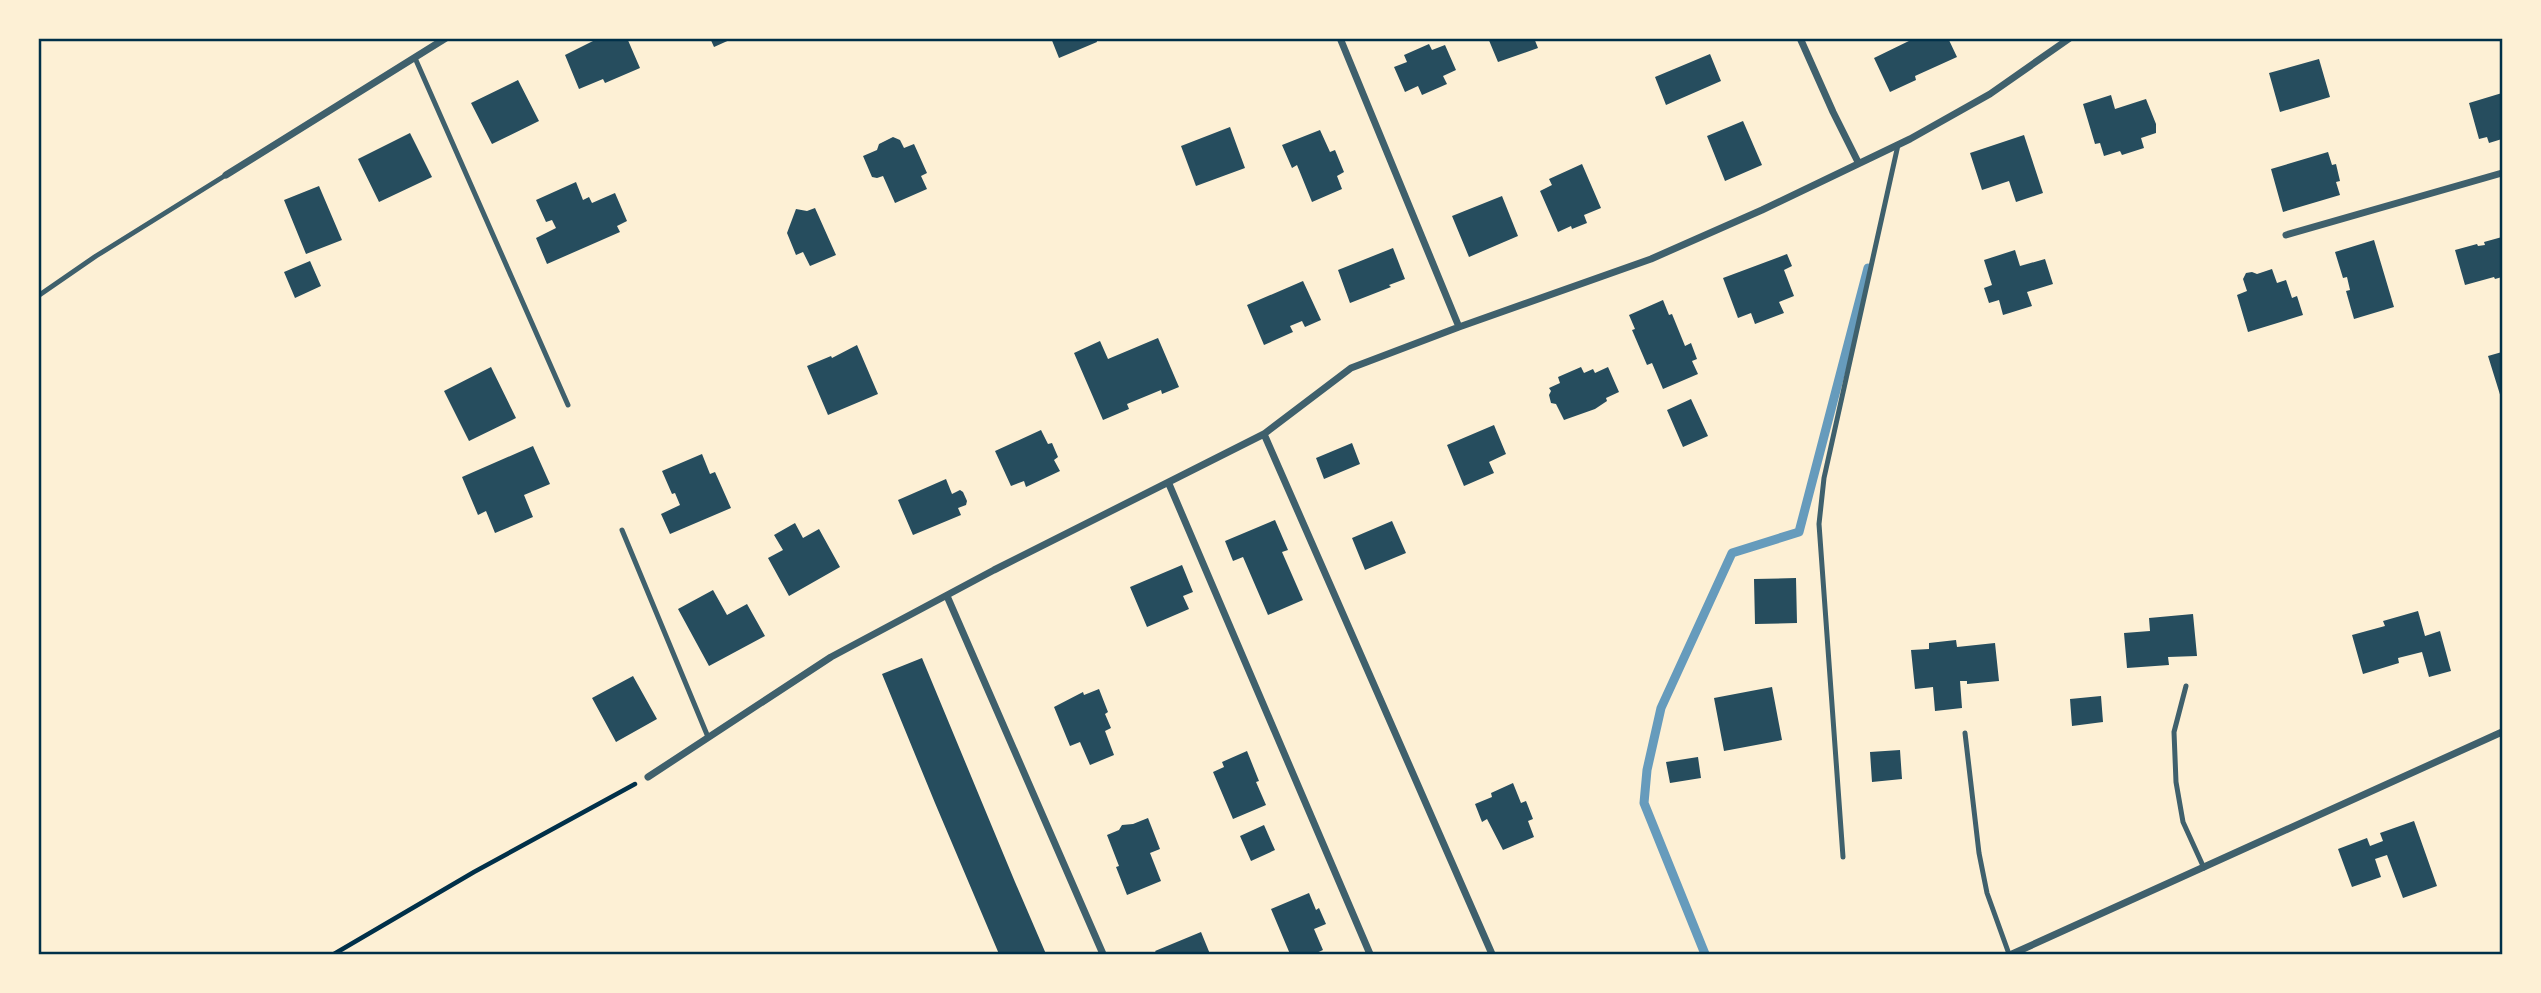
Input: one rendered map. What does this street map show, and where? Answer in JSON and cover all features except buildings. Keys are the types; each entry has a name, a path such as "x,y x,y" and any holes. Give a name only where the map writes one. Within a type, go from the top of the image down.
{"street":[{"path":"226,175 446,38"},
{"path":"1340,38 1459,327"},
{"path":"1800,38 1858,162"},
{"path":"648,777 831,657 995,570 1264,434 1350,369 1459,327 1651,260 1762,210 1898,145 1990,94 2070,38"},
{"path":"2287,235 2502,173"},
{"path":"1264,434 1492,954"},
{"path":"1169,484 1370,954"},
{"path":"947,596 1103,954"},
{"path":"2011,954 2502,732"}],"lane":[{"path":"415,58 568,405"},
{"path":"1843,857 1819,524 1824,478 1898,145"},
{"path":"38,296 96,256 226,175"},
{"path":"622,530 708,737"},
{"path":"2186,685 2174,732 2176,782 2183,822 2204,868"},
{"path":"1965,733 1979,853 1987,893 2011,954"}],"path":[{"path":"334,954 474,872 648,777"}],"waterway":[{"path":"1705,954 1644,803 1647,770 1661,708 1732,553 1799,532 1868,268"}]}
